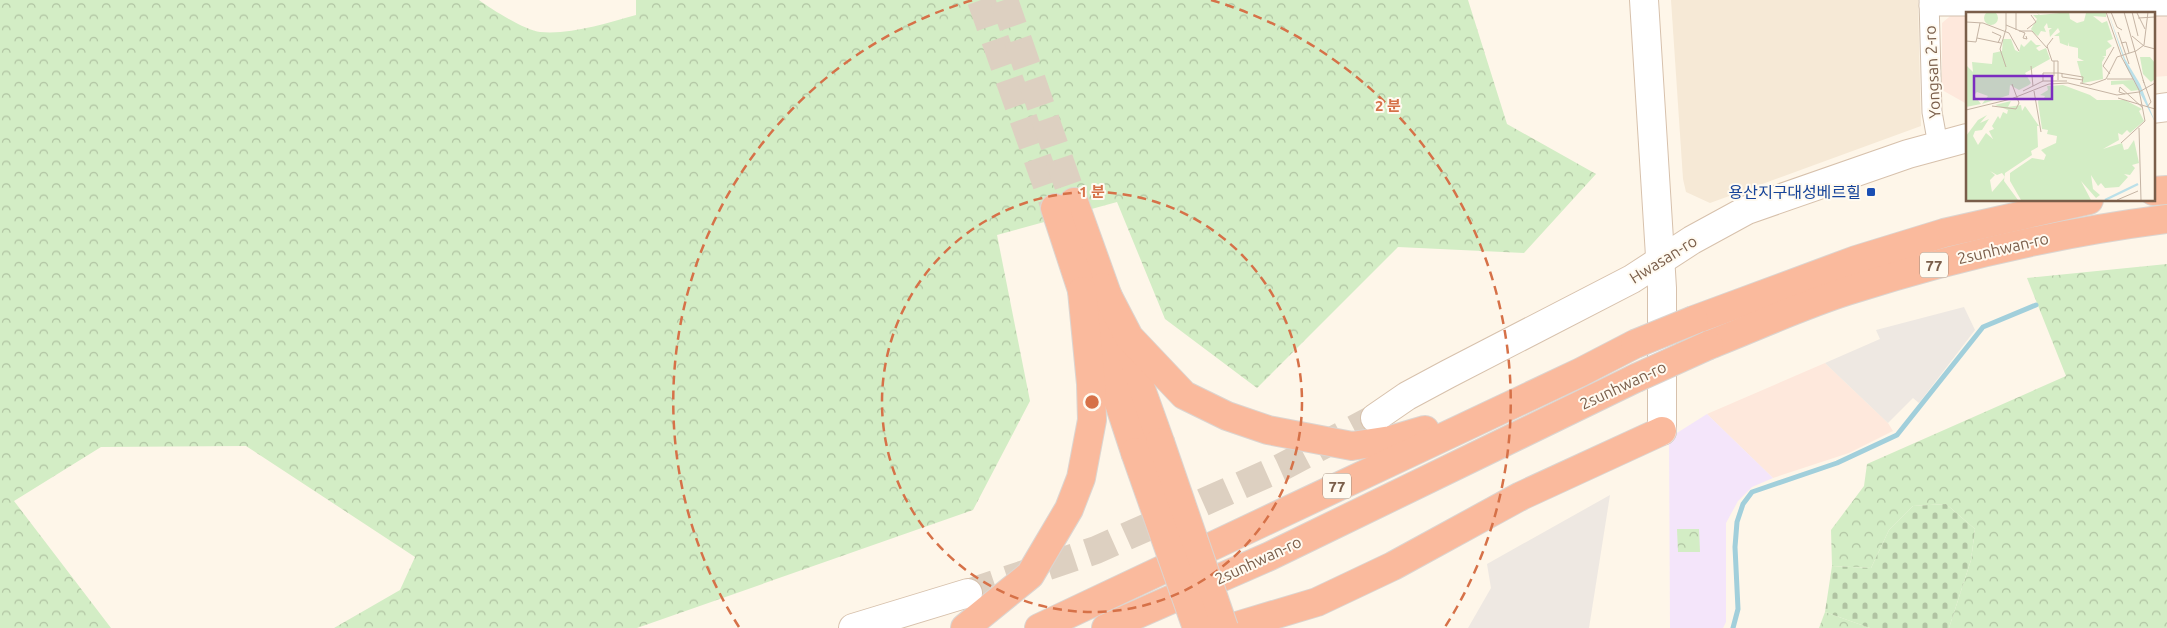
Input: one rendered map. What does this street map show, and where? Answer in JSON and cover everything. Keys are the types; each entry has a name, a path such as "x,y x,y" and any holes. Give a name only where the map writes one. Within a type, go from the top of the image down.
{"highway":[{"path":"2154,191 2167,190"},
{"name":"2sunhwan-ro","path":"1039,628 1581,372 1635,344 1856,260 1944,233 2085,201"},
{"path":"1065,205 1147,447 1197,628"},
{"name":"2sunhwan-ro","path":"1106,628 1270,556 1636,378 1709,345 1845,291 1976,253 2099,227 2167,219"},
{"path":"1093,289 1130,337 1184,395 1227,416 1268,430 1352,446 1391,440 1442,425 1581,372"},
{"path":"965,628 1030,575 1069,509 1081,478 1092,420 1093,289"},
{"path":"1230,628 1317,602 1393,566 1522,496 1662,431"},
{"path":"1147,447 1224,628"}],"main road":[{"path":"1644,0 1662,288 1662,431"},
{"path":"2154,109 2167,107"},
{"name":"Hwasan-ro","path":"1375,418 1407,396 1632,279 1692,240 1747,210 1938,144 1966,138"},
{"path":"853,628 968,593"}],"street":[{"path":"1929,3 2167,6"},
{"name":"Yongsan 2-ro","path":"1929,3 1932,112 1938,144"}],"shaded area":[{"path":"1671,0 1918,0 1921,126 1710,203 1686,192 1683,179"},
{"path":"2167,11 2167,76 2154,77 2154,12 1966,12 1966,103 1942,90 1942,23 1955,12"},
{"path":"1964,307 1975,330 1919,403 1913,398 1888,423 1825,363 1880,339 1876,330"},
{"path":"1825,363 1888,423 1893,431 1849,453 1773,478 1707,414"},
{"path":"1707,414 1773,478 1752,487 1738,501 1726,523 1726,622 1723,628 1670,628 1669,438"},
{"path":"1610,495 1589,628 1468,628 1491,588 1487,564"}],"green space":[{"path":"0,0 479,0 526,28 540,32 564,32 588,28 636,15 636,0 1468,0 1507,124 1596,174 1524,253 1398,247 1257,388 1165,319 1117,202 997,235 1030,401 973,510 637,628 334,628 400,590 415,557 246,446 101,447 14,501 111,628 0,628"},
{"path":"2167,264 2167,628 1949,628 1971,560 1975,529 1946,504 1913,506 1889,530 1871,568 1832,566 1831,530 1864,486 1867,464 2066,376 2027,278"},
{"path":"1946,504 1975,529 1971,560 1949,628 1870,628 1825,612 1832,566 1871,568 1889,530 1913,506"},
{"path":"1677,529 1699,529 1700,552 1678,552"},
{"path":"1825,612 1870,628 1819,628"}],"waterway":[{"path":"1733,628 1738,609 1735,547 1737,522 1743,504 1752,492 1837,463 1897,435 1983,327 2036,305"}],"tunnel":[{"path":"981,0 1055,208"},
{"path":"1004,0 1074,202"},
{"path":"968,593 1096,550 1280,468 1375,418"}],"place":[{"name":"용산지구대성베르힐","path":"1871,192"}]}
